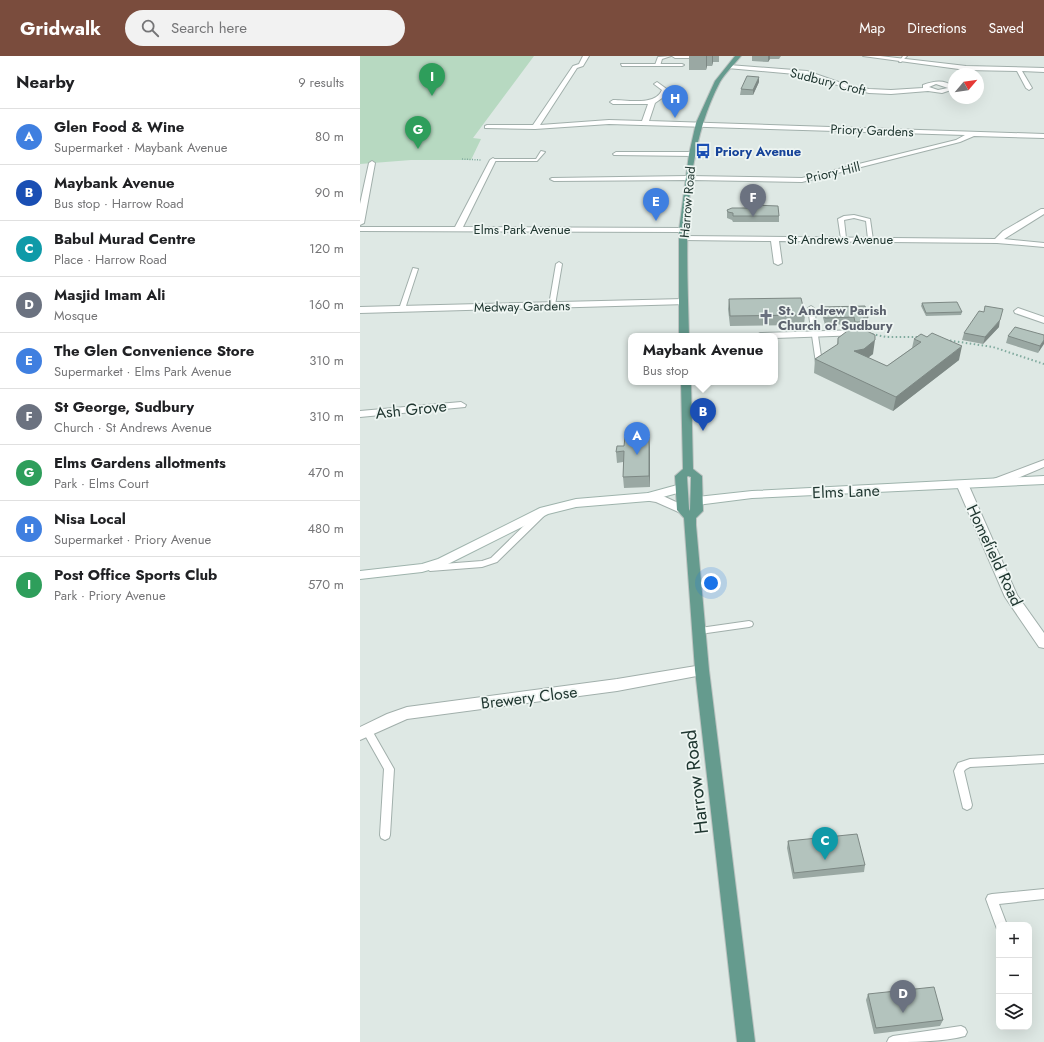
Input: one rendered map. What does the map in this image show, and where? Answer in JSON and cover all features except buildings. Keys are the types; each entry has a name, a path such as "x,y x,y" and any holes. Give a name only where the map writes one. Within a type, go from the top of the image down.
{"main road":[{"name":"Harrow Road","path":"684,333 683,234 692,154 699,123 718,81 738,56"},
{"name":"Harrow Road","path":"686,385 688,470"},
{"name":"Harrow Road","path":"688,470 681,476 681,488 686,514 700,630 702,670 746,1042"},
{"name":"Harrow Road","path":"686,514 697,511 696,476 688,470"}],"street":[{"path":"535,127 575,64 582,66 586,56"},
{"path":"658,65 660,58 668,56"},
{"path":"675,56 710,56"},
{"path":"866,56 966,68 1044,70"},
{"name":"Sudbury Croft","path":"729,67 802,72 849,87 874,91 891,92 928,89"},
{"path":"1019,70 1029,88"},
{"path":"613,102 652,102 663,95 665,90 657,84"},
{"path":"645,123 652,102"},
{"path":"487,127 535,127 588,122 699,123"},
{"name":"Priory Gardens","path":"699,123 1044,136"},
{"name":"Priory Hill","path":"554,179 689,179 784,183 802,180 958,141 974,134"},
{"path":"616,154 692,154"},
{"path":"458,229 493,160"},
{"path":"360,223 372,163"},
{"path":"997,240 1006,233 1044,211"},
{"name":"Elms Park Avenue","path":"360,229 458,229 683,234"},
{"name":"St Andrews Avenue","path":"683,234 775,238 997,240 1044,245"},
{"path":"775,238 778,263"},
{"name":"Medway Gardens","path":"360,310 684,302"},
{"path":"1018,311 1044,320"},
{"path":"778,336 868,333"},
{"name":"Ash Grove","path":"360,414 461,405"},
{"name":"Elms Lane","path":"995,483 1044,463"},
{"name":"Elms Lane","path":"697,502 723,497 769,494 963,486 1044,480"},
{"name":"Homefield Road","path":"963,486 1011,597 1044,643"},
{"path":"360,575 422,568 442,562 544,511 576,503 648,497 681,488"},
{"path":"648,497 659,499 686,514"},
{"name":"Brewery Close","path":"364,732 392,718 406,713 616,685 702,670"}],"lane":[{"path":"900,61 905,56"},
{"path":"622,65 682,66"},
{"path":"493,160 537,160 543,152"},
{"path":"843,238 841,219 844,217 864,217 868,220 871,239"},
{"path":"552,306 559,264"},
{"path":"402,309 415,269"},
{"path":"811,308 819,363"},
{"path":"422,568 482,564 494,560 544,511"},
{"path":"700,630 749,624"},
{"path":"364,732 389,769 385,835"},
{"path":"967,805 959,771 962,766 970,763 1044,758"},
{"path":"1000,922 992,898 1044,894"},
{"path":"892,1042 961,1032"}],"path":[{"path":"462,160 493,160"},
{"path":"868,333 879,337 921,336 935,338"},
{"path":"943,339 993,348 1044,364"}],"green space":[{"path":"360,56 534,56 473,138 481,139 471,160 411,160 360,164"}],"place":[{"name":"Post Office Sports Club","path":"432,96"},
{"name":"Nisa Local","path":"675,118"},
{"name":"Elms Gardens allotments","path":"418,149"},
{"name":"Priory Avenue","path":"703,151"},
{"name":"St George, Sudbury","path":"753,217"},
{"name":"The Glen Convenience Store","path":"656,221"},
{"name":"St. Andrew Parish Church of Sudbury","path":"766,317"},
{"name":"Maybank Avenue","path":"703,431"},
{"name":"Glen Food & Wine","path":"637,455"},
{"name":"Babul Murad Centre","path":"825,860"},
{"name":"Masjid Imam Ali","path":"903,1013"}]}
